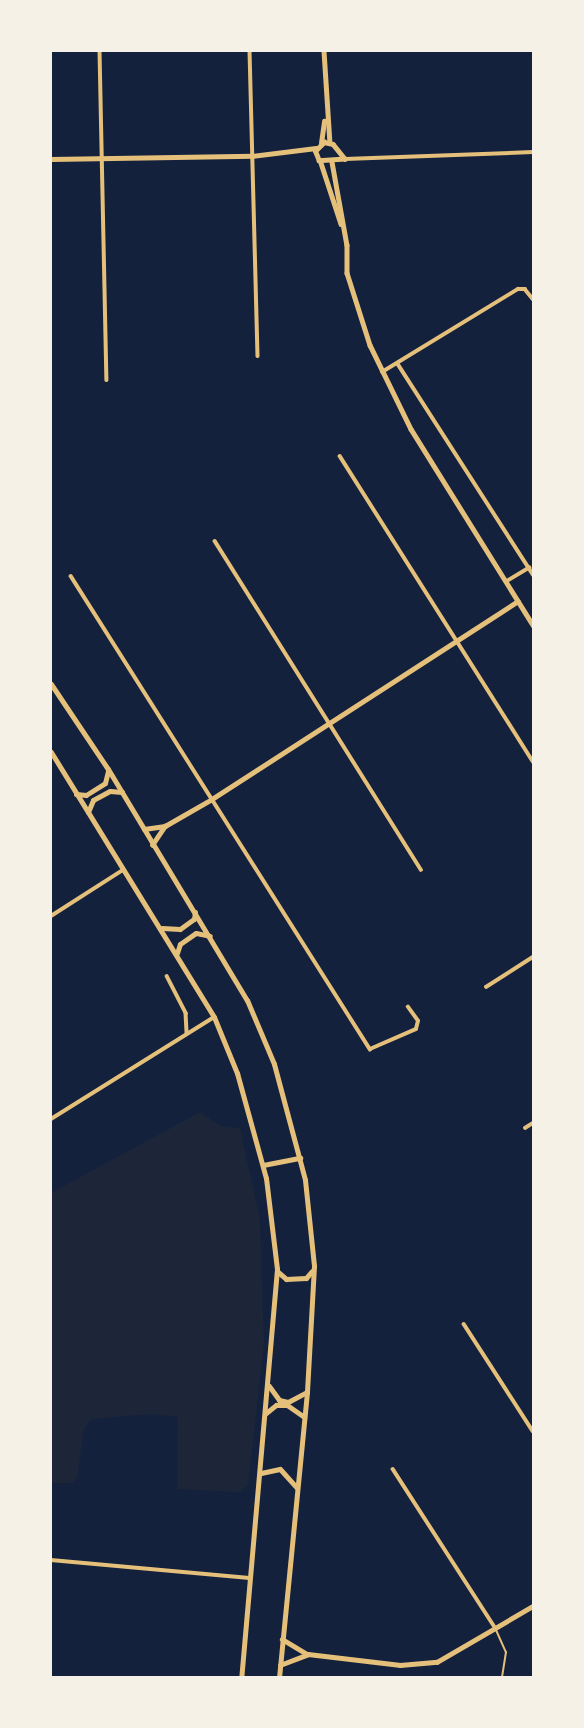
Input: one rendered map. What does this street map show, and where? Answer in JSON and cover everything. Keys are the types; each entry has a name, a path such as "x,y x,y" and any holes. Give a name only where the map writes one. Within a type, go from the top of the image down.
{"main road":[{"path":"51,684 108,769 247,1000 274,1065 300,1158 314,1266 307,1392 279,1677"},
{"path":"51,752 162,928 214,1017 237,1073 263,1165 277,1269 269,1386 241,1677"},
{"path":"76,794 86,795 105,783 108,769"},
{"path":"88,813 93,800 110,790 122,792"},
{"path":"162,928 180,929 194,919 193,907"},
{"path":"177,954 180,944 196,933 210,936"},
{"path":"263,1165 300,1158"},
{"path":"277,1269 282,1278 306,1278 314,1266"},
{"path":"269,1386 278,1400 288,1402 307,1392"},
{"path":"266,1413 276,1405 287,1405 304,1417"},
{"path":"261,1473 280,1469 297,1488"}],"street":[{"path":"100,51 107,380"},
{"path":"250,51 258,356"},
{"path":"51,159 253,156 296,153 316,148 321,143 325,117 324,51"},
{"path":"325,117 330,143 345,159"},
{"path":"321,143 330,143"},
{"path":"316,148 316,157"},
{"path":"321,163 345,159 533,152"},
{"path":"296,153 316,157 321,163 347,245"},
{"path":"332,162 347,245 347,273 382,372 411,429 533,625"},
{"path":"382,372 518,289 525,289 533,299"},
{"path":"398,364 533,574"},
{"path":"340,456 533,761"},
{"path":"215,541 327,724 421,870"},
{"path":"506,582 528,568"},
{"path":"71,576 370,1049 376,1050 416,1028 418,1021 408,1007"},
{"path":"142,828 165,826 212,799 518,601"},
{"path":"152,845 165,826"},
{"path":"51,916 125,869"},
{"path":"486,987 533,957"},
{"path":"167,976 186,1013 187,1034"},
{"path":"51,1119 214,1017"},
{"path":"525,1128 533,1123"},
{"path":"464,1324 533,1431"},
{"path":"393,1469 496,1629"},
{"path":"51,1560 250,1578"},
{"path":"282,1639 308,1654 418,1665 461,1652 533,1606"},
{"path":"280,1666 308,1654"}],"lane":[{"path":"496,1629 506,1652 502,1677"}],"shaded area":[{"path":"200,1112 221,1126 240,1128 260,1220 264,1343 248,1485 241,1492 177,1489 178,1417 151,1414 92,1419 84,1429 77,1478 72,1483 51,1483 51,1193"}]}
